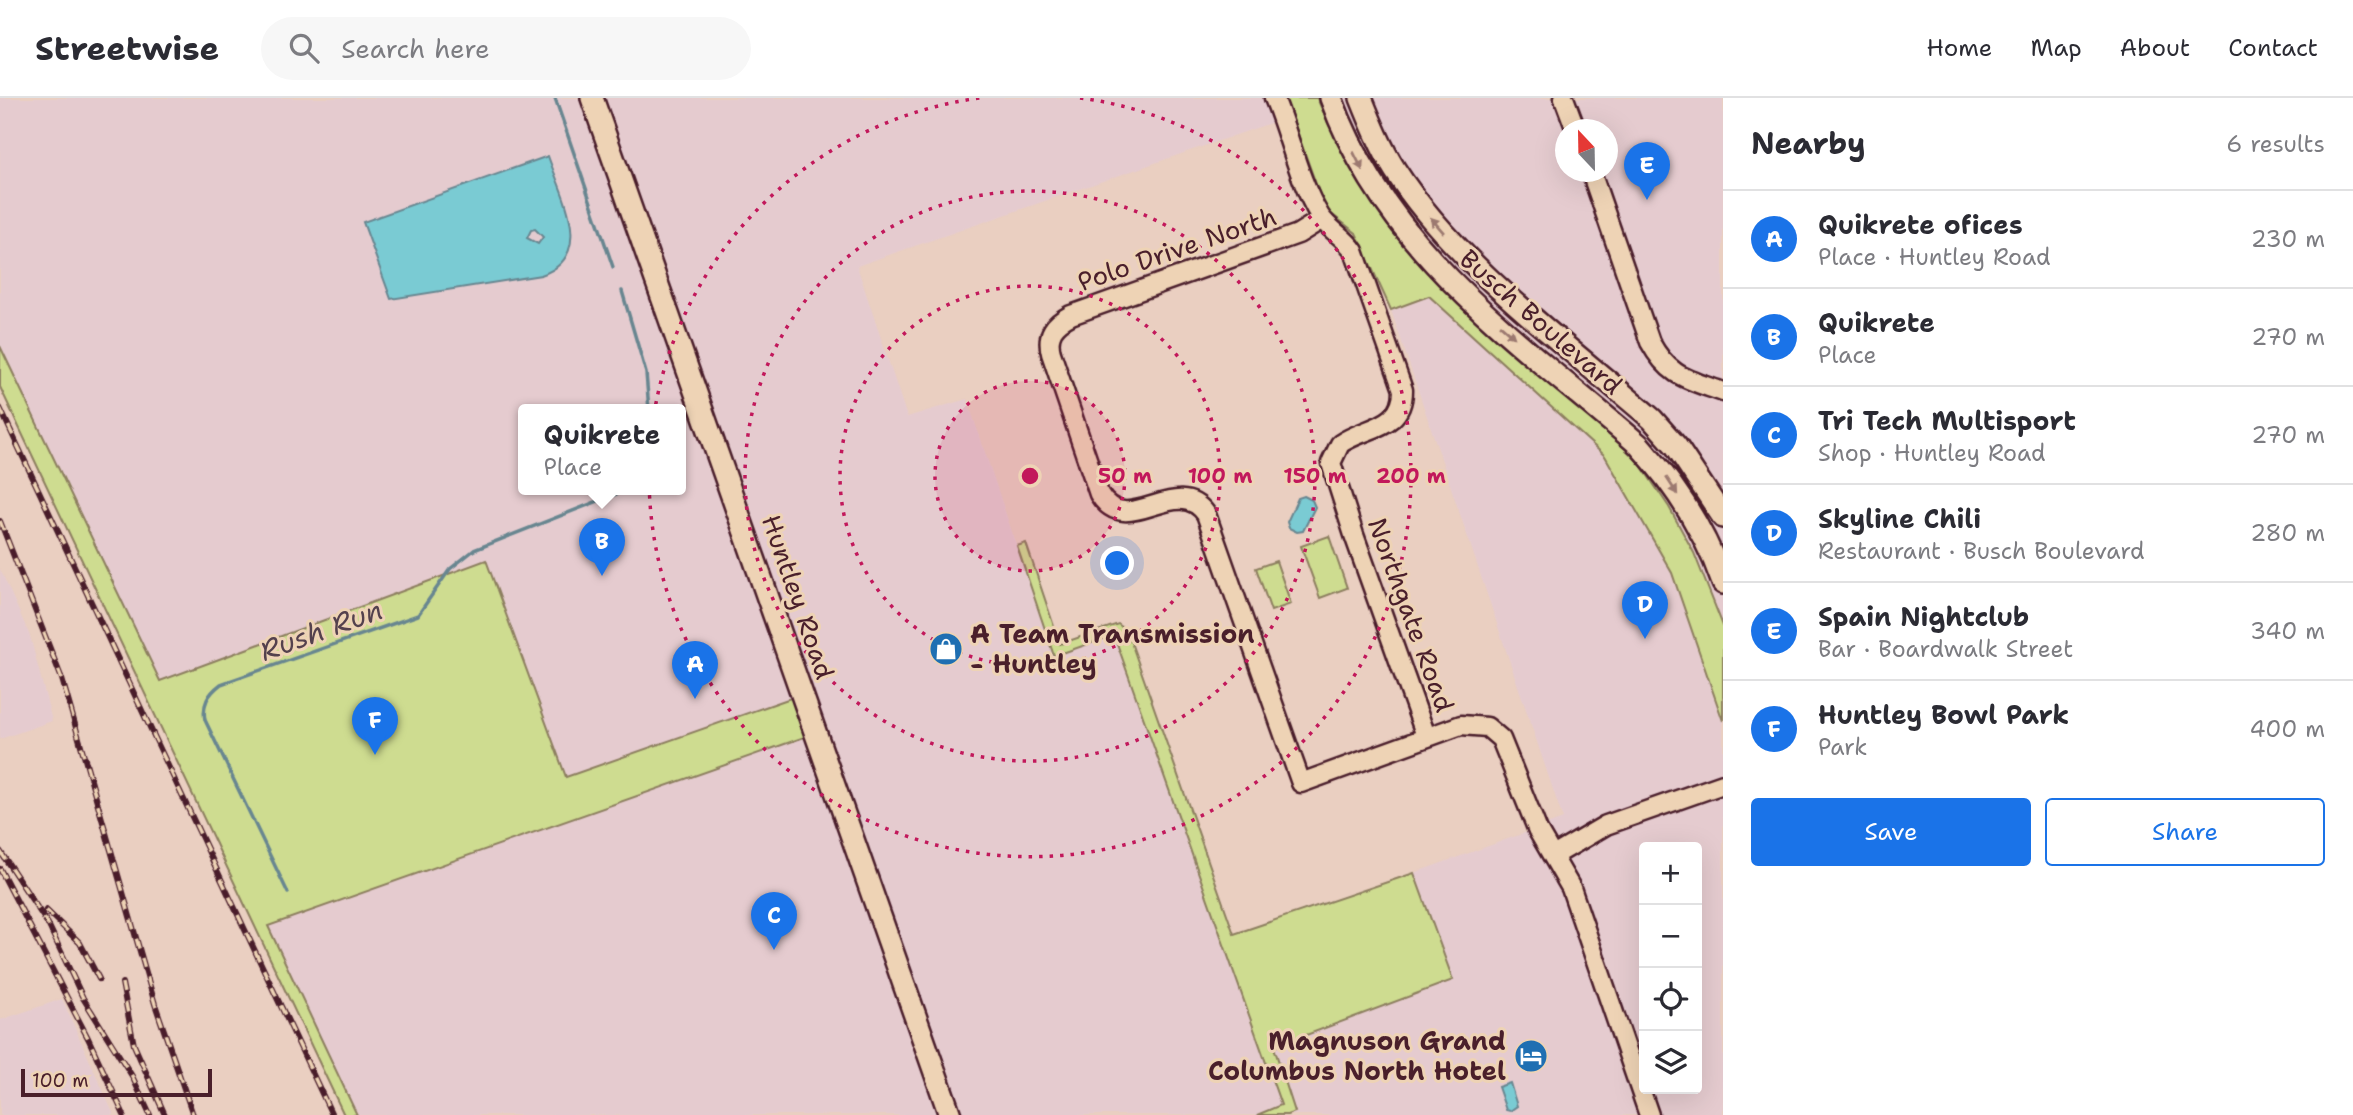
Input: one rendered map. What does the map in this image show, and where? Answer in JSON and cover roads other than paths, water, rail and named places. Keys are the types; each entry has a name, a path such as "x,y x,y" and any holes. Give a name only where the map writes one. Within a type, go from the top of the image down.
{"main road":[{"name":"Huntley Road","path":"592,98 841,804 905,995 950,1115"},
{"name":"Busch Boulevard","path":"1331,98 1359,165 1408,236 1461,291 1639,444 1661,470 1700,530 1723,583"},
{"name":"Busch Boulevard","path":"1361,98 1394,169 1433,221 1463,255 1652,419 1676,446 1723,517"}],"street":[{"name":"Northgate Road","path":"1274,98 1322,219 1347,240 1354,251 1403,390 1402,405 1395,417 1388,423 1346,439 1335,451 1331,463 1351,529 1426,736 1468,724 1479,724 1495,732 1505,747 1538,831 1555,855 1572,888 1650,1115"},
{"path":"1564,98 1572,119"},
{"path":"1594,182 1650,342 1662,364 1684,378 1723,392"},
{"name":"Polo Drive North","path":"1322,219 1298,234 1071,315 1052,330 1048,341 1103,500 1114,509 1127,513 1184,498 1196,503 1206,514 1301,783 1426,736"},
{"path":"1555,855 1606,825 1723,784"}],"water":[{"path":"548,156 566,205 571,239 568,254 558,266 541,275 391,299 363,222","holes":["535,229 543,237 538,244 527,238 531,230"]},
{"path":"1304,496 1312,500 1315,507 1303,531 1297,532 1289,528 1287,522 1298,498"},
{"path":"1510,1083 1517,1106 1510,1111 1506,1110 1498,1087"}],"waterway":[{"name":"Rush Run","path":"555,98 613,267"},
{"name":"Rush Run","path":"622,291 646,373 649,404"},
{"name":"Rush Run","path":"288,893 205,720 205,704 213,692 221,684 418,615 450,569 474,550 613,495"}],"railway":[{"path":"0,408 332,1115"},
{"path":"0,521 62,679 155,1004 193,1115"},
{"path":"0,851 48,924 83,998 132,1076 150,1115"},
{"path":"0,869 88,1038 124,1115"},
{"path":"46,910 80,943 99,979"},
{"path":"122,983 134,1045 165,1115"}],"place":[{"name":"Spain Nightclub","path":"1647,200"},
{"name":"Quikrete","path":"602,576"},
{"name":"Skyline Chili","path":"1645,639"},
{"name":"A Team Transmission - Huntley","path":"946,649"},
{"name":"Quikrete ofices","path":"695,699"},
{"name":"Huntley Bowl Park","path":"375,755"},
{"name":"Tri Tech Multisport","path":"774,950"},
{"name":"Magnuson Grand Columbus North Hotel","path":"1531,1056"}]}
